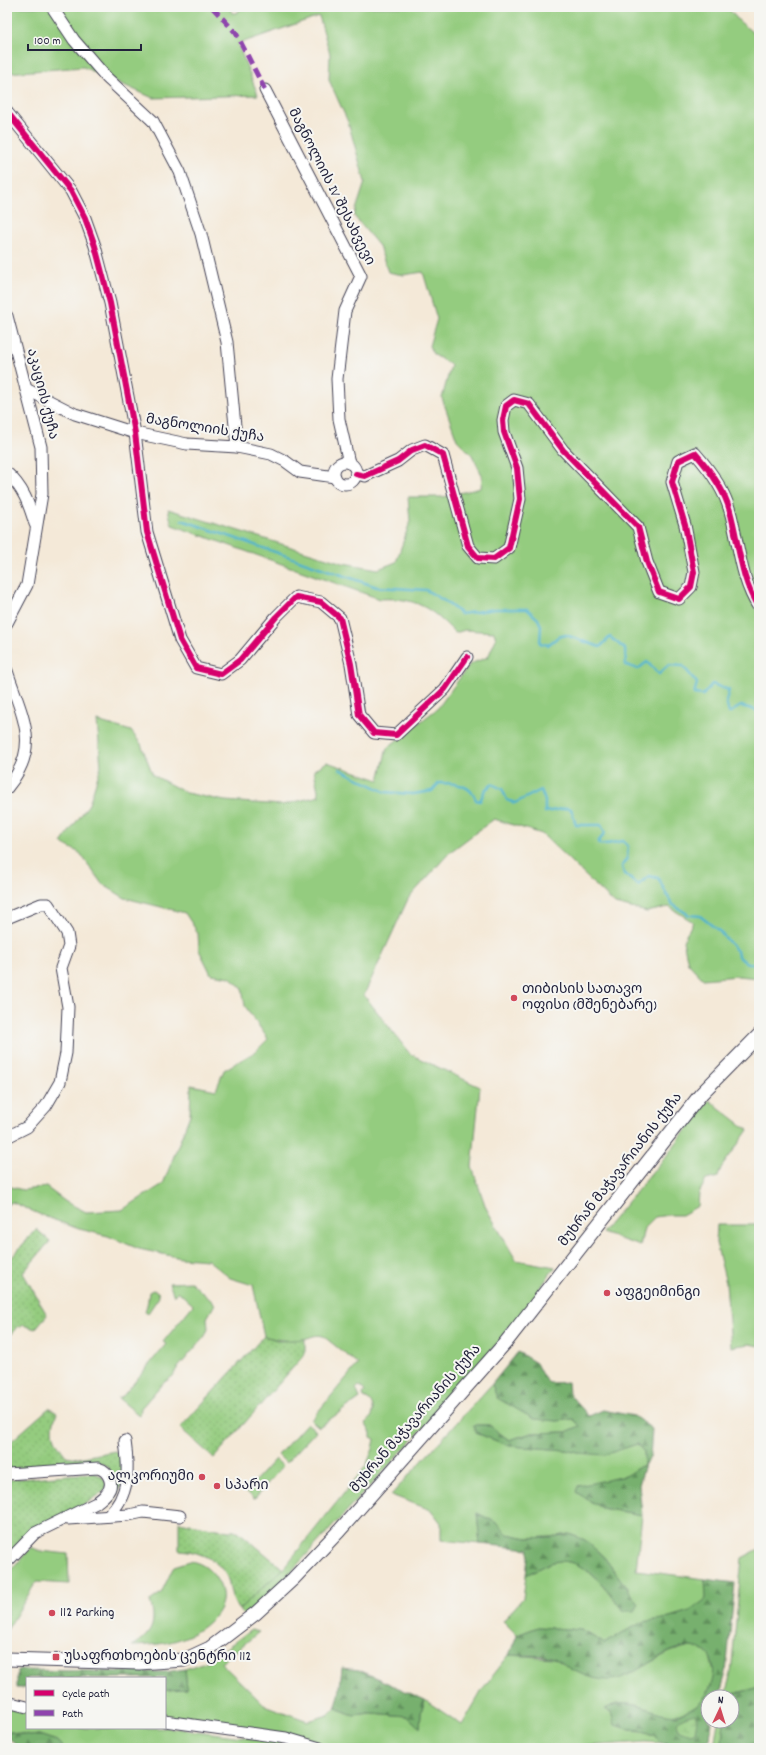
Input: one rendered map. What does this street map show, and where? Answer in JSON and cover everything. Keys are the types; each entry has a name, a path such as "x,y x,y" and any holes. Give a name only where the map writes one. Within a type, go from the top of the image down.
{"main road":[{"name":"მუხრან მაჭავარიანის ქუჩა","path":"7,1658 139,1663 184,1660 210,1648 256,1613 339,1531 506,1342 701,1094 759,1035"}],"street":[{"path":"52,7 74,40 98,67 153,121 180,172 201,234 228,342 237,448"},
{"name":"მაგნოლიის IV შესახვევი","path":"265,90 361,276 345,311 337,379 338,419 349,463"},
{"path":"7,112 71,191 85,218 95,246 110,303 135,433 147,532 180,640 196,668 221,674 240,660 296,596 321,602 340,618 351,664 359,715 374,733 396,735 445,689 467,657"},
{"name":"აკაციის ქუჩა","path":"7,316 41,447 42,494 27,585 7,623"},
{"name":"მაგნოლიის ქუჩა","path":"26,389 75,414 135,433 187,444 237,448 270,454 284,460 300,472 335,477"},
{"path":"356,474 365,476 398,461 412,450 425,445 443,455 468,546 478,558 494,559 510,548 520,499 517,468 504,432 503,420 506,406 514,400 529,404 563,450 638,527 647,562 659,592 678,599 691,587 694,572 685,525 672,482 678,461 695,454 713,474 730,509 747,584 759,608"},
{"path":"349,463 354,467 356,474 353,480 347,484 340,482 335,477 335,470 339,464 349,463"},
{"path":"7,473 16,482 27,499 36,528"},
{"path":"7,671 25,726 28,740 26,757 15,778 7,788"},
{"path":"7,918 41,904 48,904 67,933 69,946 61,968 68,1007 66,1053 60,1082 46,1106 27,1127 7,1137"},
{"path":"108,1516 117,1506 128,1480 125,1441"},
{"path":"7,1474 94,1468 103,1469 109,1478 110,1488 107,1494 96,1503 35,1533 7,1562"},
{"path":"96,1503 143,1512 180,1516"},
{"path":"61,1520 143,1512"},
{"path":"7,1702 26,1707"},
{"path":"166,1721 286,1738 320,1748"}],"green space":[{"path":"7,7 229,7 232,13 236,13 244,7 727,7 739,21 759,38 759,978 738,976 703,979 688,963 683,941 693,922 669,907 647,912 615,904 542,834 494,819 450,852 408,899 364,995 410,1054 480,1087 472,1167 486,1208 516,1260 555,1267 522,1314 460,1388 288,1575 244,1616 239,1609 283,1569 366,1466 373,1449 375,1439 371,1437 371,1433 365,1423 373,1414 373,1410 371,1403 364,1398 363,1394 365,1391 359,1386 356,1389 360,1398 319,1427 311,1420 358,1364 320,1335 299,1340 279,1339 264,1336 253,1285 230,1278 208,1260 181,1258 139,1249 108,1236 79,1229 41,1215 12,1202 7,1205 7,1186 23,1190 46,1187 66,1202 86,1212 122,1210 163,1184 190,1115 191,1085 216,1090 224,1070 255,1052 268,1039 245,1006 242,988 230,977 211,974 199,950 198,933 185,913 125,898 102,884 80,853 61,843 89,804 101,766 97,721 131,731 141,744 153,775 186,793 225,801 282,805 319,796 314,770 327,762 379,780 387,748 438,708 470,664 488,657 496,639 494,632 465,630 455,633 430,611 413,602 380,599 172,525 168,509 343,563 378,569 396,562 410,522 408,497 443,497 481,488 482,475 472,455 457,440 442,398 451,365 433,354 429,346 437,319 423,272 403,275 388,272 379,246 354,216 365,182 348,122 329,80 330,54 319,16 238,44 258,95 153,98 83,67 7,73"},
{"path":"709,1100 748,1130 721,1168 718,1177 706,1180 699,1193 698,1206 682,1215 655,1217 644,1228 640,1246 602,1233 667,1155"},
{"path":"717,1225 759,1225 759,1346 749,1344 731,1347 726,1283 716,1243"},
{"path":"36,1229 50,1241 23,1273 47,1315 35,1329 23,1325 20,1328 18,1326 7,1338 7,1263"},
{"path":"191,1282 215,1304 207,1318 208,1329 205,1336 176,1370 173,1376 162,1384 141,1408 140,1416 118,1398 123,1396 166,1344 163,1342 193,1305 178,1291 174,1296 169,1283"},
{"path":"153,1290 158,1292 159,1297 148,1313 145,1311 149,1292"},
{"path":"264,1336 280,1341 305,1339 305,1354 214,1458 180,1428"},
{"path":"518,1352 536,1363 541,1373 549,1383 568,1382 569,1394 589,1416 603,1410 634,1416 652,1429 650,1458 645,1464 639,1485 642,1515 601,1508 576,1492 578,1486 625,1476 644,1464 644,1452 637,1444 604,1455 578,1453 566,1450 510,1446 476,1433 473,1425 489,1425 509,1440 532,1433 566,1432 580,1426 573,1419 557,1421 534,1419 497,1398 492,1384"},
{"path":"492,1384 497,1398 557,1421 573,1419 580,1426 566,1432 532,1433 509,1440 489,1425 473,1425 476,1433 510,1446 566,1450 578,1453 622,1449 637,1444 644,1452 645,1464 625,1476 608,1480 576,1492 601,1508 642,1515 636,1570 705,1579 707,1599 690,1611 663,1619 643,1622 605,1644 582,1630 538,1627 517,1635 503,1621 523,1598 526,1575 554,1562 565,1561 585,1569 603,1585 623,1611 629,1589 604,1557 585,1540 569,1534 551,1537 527,1538 507,1534 499,1524 477,1513 480,1544 441,1540 441,1523 431,1510 391,1495"},
{"path":"49,1408 57,1413 53,1425 54,1436 58,1445 66,1456 78,1458 115,1451 122,1457 126,1475 114,1501 106,1500 116,1489 114,1477 107,1466 98,1462 57,1468 7,1472 7,1445"},
{"path":"307,1423 316,1431 286,1463 278,1455"},
{"path":"275,1459 283,1466 254,1499 246,1491"},
{"path":"92,1473 102,1476 106,1483 106,1490 7,1557 7,1480"},
{"path":"477,1513 499,1524 507,1534 527,1538 551,1537 569,1534 585,1540 604,1557 639,1604 635,1611 623,1611 594,1576 575,1564 565,1561 554,1562 526,1575 529,1549 480,1544"},
{"path":"179,1522 229,1531 238,1531 283,1569 239,1609 232,1597 227,1577 218,1565 200,1554 179,1550"},
{"path":"31,1547 40,1551 68,1554 69,1584 36,1582 7,1630 7,1573"},
{"path":"759,1549 759,1686 740,1692 740,1689 726,1689 731,1674 742,1558"},
{"path":"190,1561 199,1563 209,1570 215,1576 220,1585 222,1599 220,1608 214,1617 196,1632 177,1640 166,1643 132,1646 139,1642 151,1628 153,1616 150,1601 161,1593 174,1566"},
{"path":"705,1579 735,1583 726,1673 721,1689 709,1689 714,1672 712,1662 708,1654 699,1649 687,1647 668,1653 619,1679 610,1680 596,1679 583,1675 572,1670 554,1658 509,1655 517,1635 538,1627 582,1630 605,1644 643,1622 663,1619 690,1611 706,1599"},
{"path":"251,1630 259,1632 221,1663 264,1705 308,1721 328,1715 335,1708 354,1715 371,1713 407,1716 420,1727 421,1713 425,1700 462,1725 484,1687 509,1655 554,1658 575,1671 630,1673 670,1652 686,1647 700,1648 710,1656 714,1671 714,1681 709,1689 700,1689 700,1704 687,1712 673,1715 658,1713 637,1705 617,1703 606,1709 630,1730 648,1733 662,1743 646,1742 557,1748 335,1748 289,1735 166,1717 166,1690 187,1689 185,1669 208,1661"},
{"path":"342,1668 359,1670 425,1700 421,1713 420,1728 407,1716 371,1713 354,1715 335,1708 339,1695"},
{"path":"185,1669 187,1689 166,1690 166,1677 26,1677 26,1688 17,1688 17,1670 165,1672"},
{"path":"759,1686 759,1748 724,1748 722,1744 723,1729 740,1729 740,1692"},
{"path":"700,1703 700,1729 711,1729 710,1739 705,1742 687,1744 662,1743 653,1735 640,1730 630,1730 615,1725 611,1713 605,1709 616,1704 628,1704 637,1705 667,1714 675,1714 683,1713 692,1709"},
{"path":"7,1706 26,1712 26,1729 166,1729 166,1727 258,1739 303,1748 258,1748 257,1745 250,1748 63,1748 57,1741 39,1735 30,1736 7,1731"},
{"path":"695,1714 697,1718 695,1733 688,1734 679,1731 677,1723 685,1717"},
{"path":"717,1729 723,1729 722,1744 724,1748 715,1748"},
{"path":"7,1731 30,1736 39,1735 57,1741 63,1748 19,1748 7,1736"}],"waterway":[{"path":"182,520 377,587 426,590 446,602 461,614 495,609 527,609 538,619 541,626 540,643 548,645 558,637 566,635 600,647 610,637 625,649 626,665 638,669 647,662 659,674 669,665 683,666 697,683 694,694 703,695 712,684 729,690 726,701 729,713 741,706 756,710 759,714"},
{"path":"339,769 385,792 413,794 432,791 439,783 450,783 466,788 474,795 476,800 480,801 485,790 492,784 502,789 507,800 515,803 541,790 545,801 545,812 567,808 571,809 576,825 601,825 605,833 598,842 599,844 623,841 628,846 627,858 622,866 624,874 638,885 649,876 658,878 672,904 689,915 700,916 719,931 737,951 738,956 745,962 759,966"}],"marked path":[{"path":"212,7 236,33 265,90"}],"cycle path":[{"path":"7,112 71,191 85,218 95,246 110,303 135,433 147,532 180,640 196,668 221,674 240,660 276,617 296,597 321,602 340,618 351,664 359,715 374,733 396,735 445,689 467,657"},
{"path":"356,474 365,476 398,461 412,450 425,445 443,455 468,546 478,558 494,559 509,548 520,499 517,468 504,432 503,420 506,406 514,400 529,404 563,450 638,527 647,562 659,592 679,599 691,587 694,572 685,525 672,482 678,461 695,453 716,480 724,495 730,511 744,573 759,608"}],"place":[{"name":"თიბისის სათავო ოფისი (მშენებარე)","path":"514,998"},
{"name":"აფგეიმინგი","path":"607,1293"},
{"name":"ალკორიუმი","path":"202,1477"},
{"name":"სპარი","path":"217,1486"},
{"name":"112 Parking","path":"52,1613"},
{"name":"უსაფრთხოების ცენტრი 112","path":"56,1657"}]}
